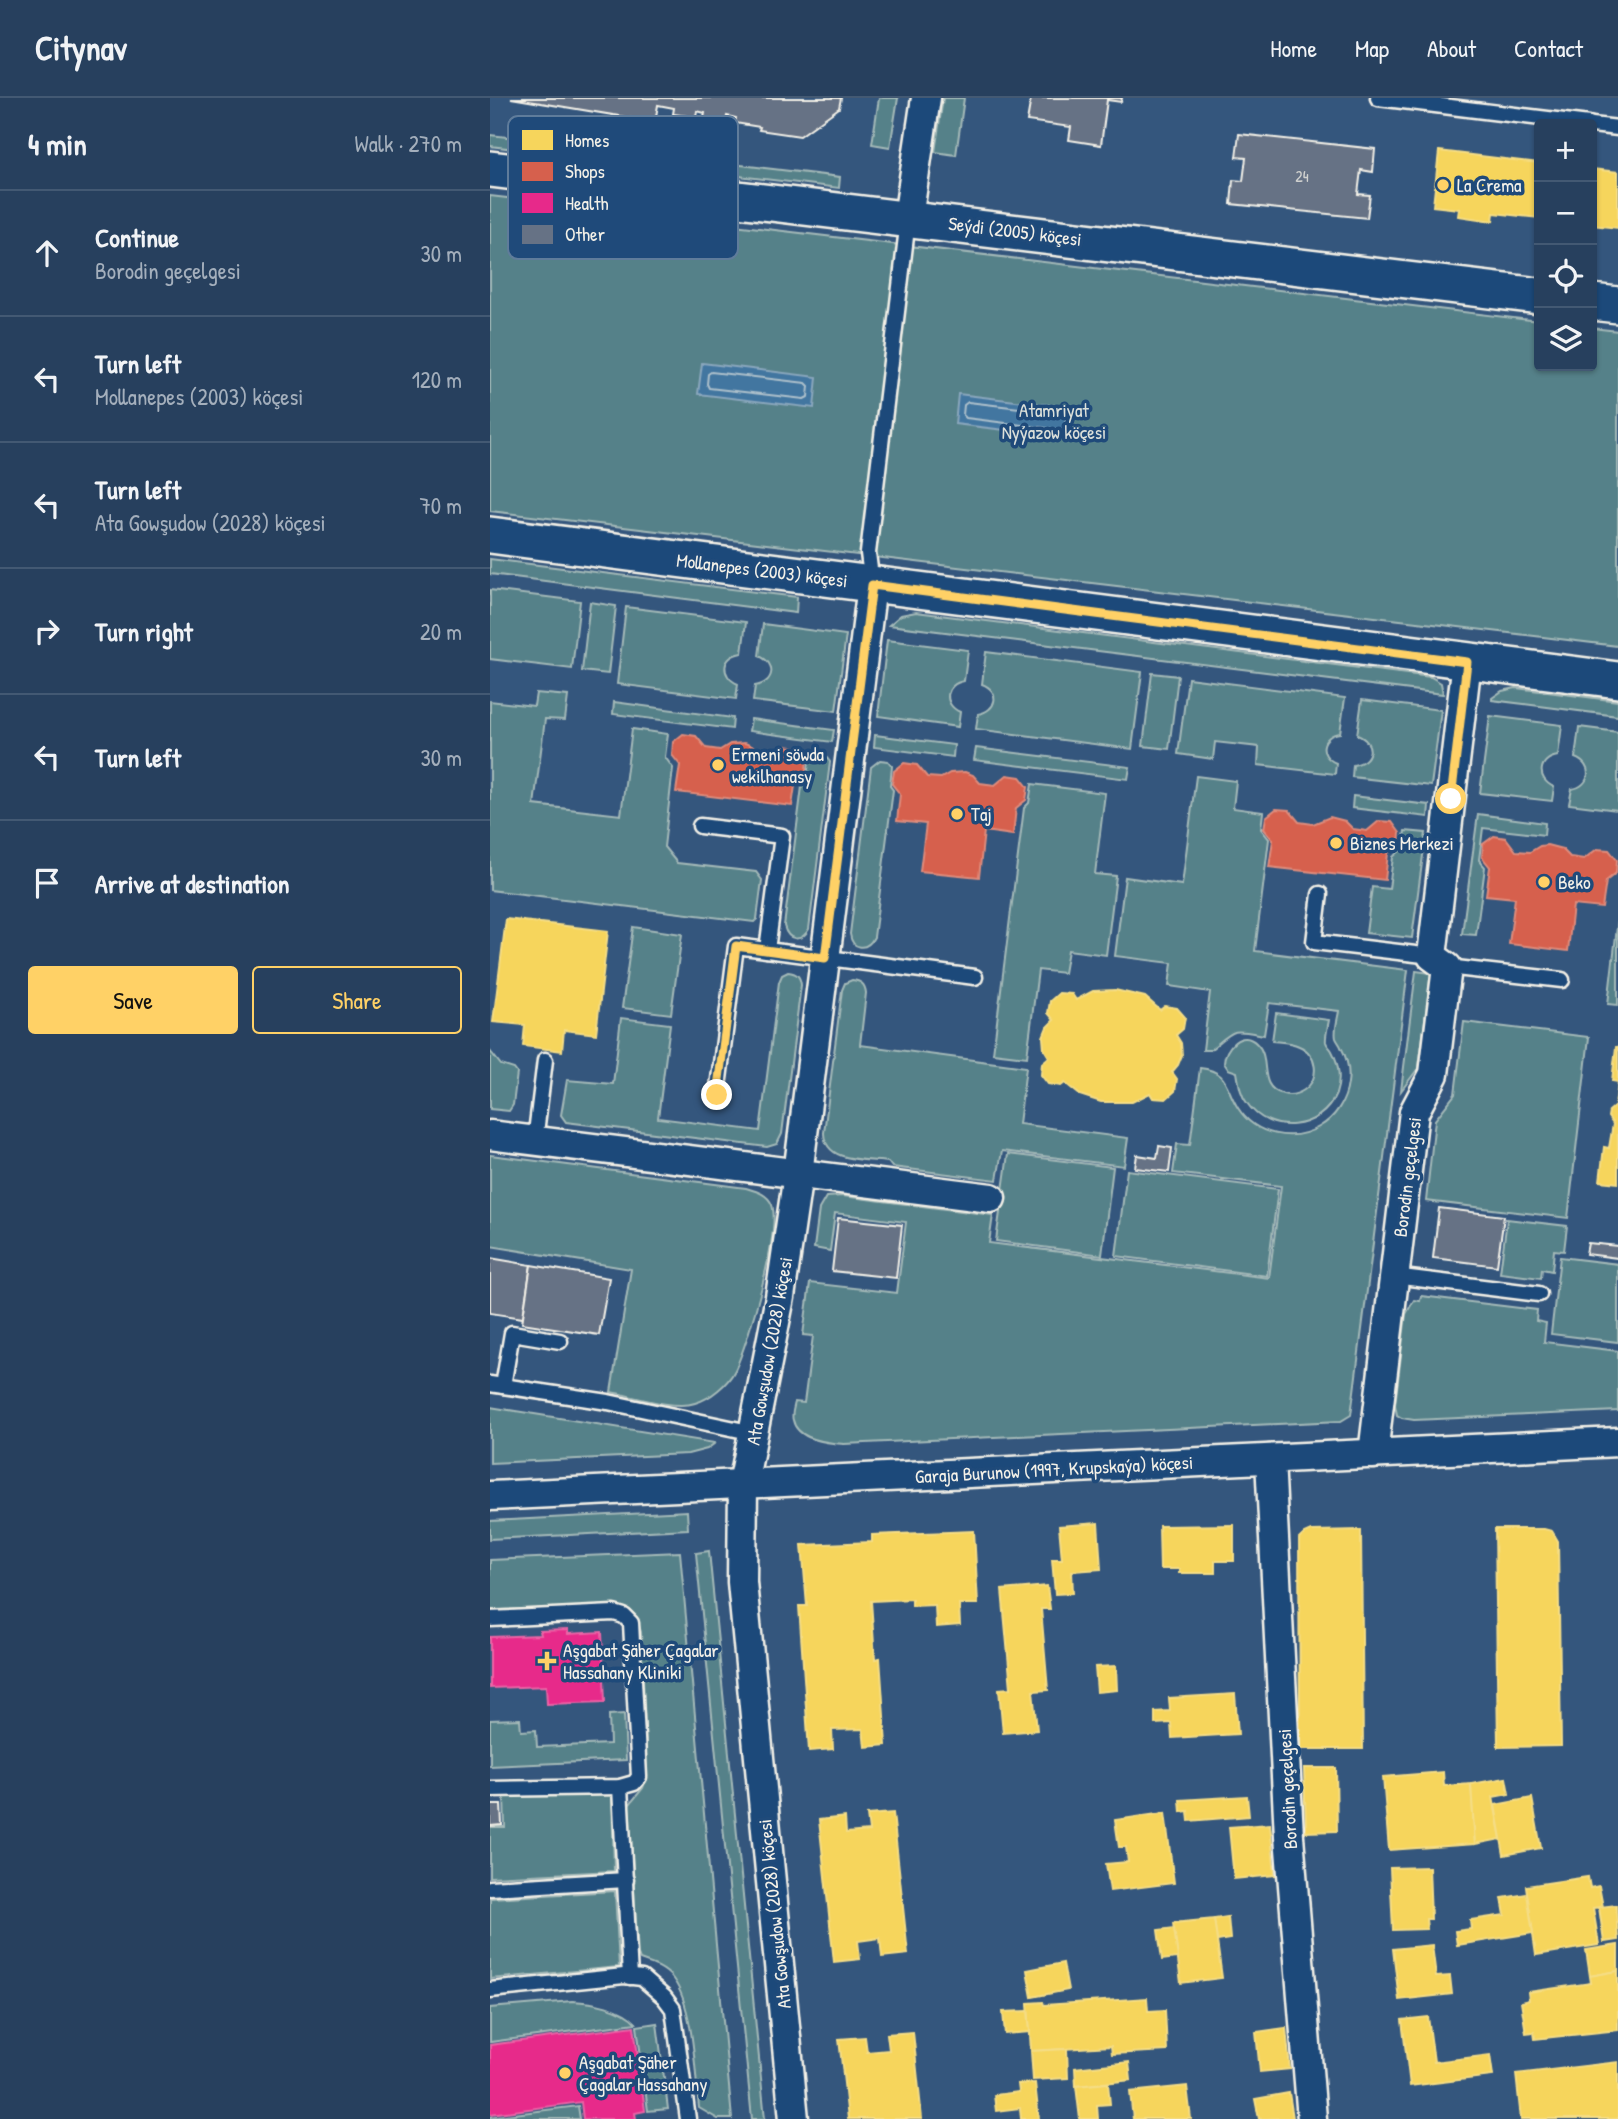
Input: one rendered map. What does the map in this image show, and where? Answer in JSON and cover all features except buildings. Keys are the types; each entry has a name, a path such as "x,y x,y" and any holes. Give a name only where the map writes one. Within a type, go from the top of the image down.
{"street":[{"path":"908,218 926,98"},
{"name":"Seýdi (2005) köçesi","path":"490,169 508,171"},
{"name":"Seýdi (2005) köçesi","path":"738,198 1534,295"},
{"path":"1597,303 1618,305"},
{"name":"Mollanepes (2003) köçesi","path":"490,535 1618,680"},
{"name":"Ata Gowşudow (2028) köçesi","path":"794,2119 741,1582 743,1484 780,1297 798,1174 872,585"},
{"name":"Borodin geçelgesi","path":"1373,1454 1414,1112 1434,1074 1439,961 1467,662"},
{"path":"490,1135 991,1198"},
{"name":"Garaja Burunow (1997, Krupskaýa) köçesi","path":"490,1496 1618,1442"},
{"name":"Borodin geçelgesi","path":"1270,1459 1289,1836 1312,2119"}],"lane":[{"path":"1378,98 1482,104 1563,119"},
{"path":"1597,125 1618,128"},
{"path":"872,585 868,553 908,218"},
{"path":"700,826 782,836 767,950"},
{"path":"1320,894 1314,942 1562,980"},
{"path":"717,1095 736,946 975,977"},
{"path":"536,1140 545,1060"},
{"path":"1394,1276 1539,1294"},
{"path":"560,1340 512,1332 497,1385 608,1402 754,1433"},
{"path":"490,1619 614,1613 624,1616 631,1623 639,1777 634,1783 620,1787 490,1789"},
{"path":"620,1787 630,1977"},
{"path":"490,1888 626,1880"},
{"path":"490,1990 642,1978 664,1997 673,2009 688,2119"}],"green space":[{"path":"879,98 898,98 890,147 872,144"},
{"path":"943,98 964,98 956,155 935,152"},
{"path":"490,135 508,137 508,148 490,146"},
{"path":"738,165 840,177 839,188 738,176"},
{"name":"Atamriyat Nyýazow köçesi","path":"490,196 508,198 508,259 738,259 738,226 1534,320 1534,371 1597,371 1597,329 1618,331 1618,646 490,511"},
{"path":"490,559 797,597 796,613 490,574"},
{"path":"490,590 580,601 572,669 490,659"},
{"path":"590,602 616,606 608,674 582,671"},
{"path":"626,607 746,622 742,653 730,658 725,667 728,676 738,684 736,699 617,684"},
{"path":"916,612 1431,677 1441,683 1443,694 889,625 901,615"},
{"path":"763,624 846,635 836,711 753,701 755,686 767,681 771,672 769,663 759,656"},
{"path":"887,640 968,650 964,681 953,686 948,695 950,704 960,712 958,727 878,716"},
{"path":"986,652 1142,672 1132,749 976,729 978,714 989,709 994,700 992,691 982,684"},
{"path":"1152,673 1178,676 1169,749 1143,746"},
{"path":"1188,678 1345,698 1340,733 1329,737 1324,746 1326,755 1336,763 1335,774 1258,765 1259,747 1215,742 1213,759 1178,754"},
{"path":"1516,688 1618,701 1618,716 1492,700 1502,691"},
{"path":"536,693 568,696 565,720 545,719 534,805 621,815 632,729 668,734 665,757 673,768 664,847 677,863 756,872 762,880 757,919 754,922 490,890 490,701 534,706"},
{"path":"1362,700 1441,710 1431,786 1352,777 1353,765 1365,760 1370,752 1367,742 1357,735"},
{"path":"614,702 733,718 732,729 613,714"},
{"path":"1490,716 1562,725 1558,756 1546,761 1542,770 1544,779 1554,787 1552,801 1480,793"},
{"path":"751,719 834,730 832,742 749,731"},
{"path":"1579,727 1618,732 1618,810 1569,804 1572,789 1583,784 1588,775 1585,765 1575,758"},
{"path":"875,735 954,745 953,757 874,747"},
{"path":"976,748 1130,767 1128,779 974,760"},
{"path":"815,752 823,753 830,762 809,929 802,937 795,938 788,935 784,926 803,779 807,776 810,756"},
{"path":"880,760 888,761 892,766 890,786 893,790 874,937 868,945 860,947 854,943 850,934 871,767"},
{"path":"1196,776 1236,781 1233,808 1263,812 1261,829 1269,839 1255,951 1408,970 1351,1415 1341,1421 844,1444 806,1436 796,1427 792,1416 795,1402 804,1403 813,1336 803,1335 810,1283 897,1293 906,1222 835,1213 830,1251 814,1248 819,1209 826,1197 843,1196 993,1215 989,1243 1269,1278 1281,1186 1173,1173 1177,1144 1190,1145 1200,1068 1221,1077 1238,1108 1254,1125 1275,1134 1286,1135 1308,1132 1330,1119 1345,1096 1348,1069 1336,1038 1339,1011 1269,1003 1264,1035 1235,1032 1210,1050 1203,1050 1210,992 1169,986 1172,963 1115,956 1125,877 1182,885"},
{"path":"1032,784 1105,793 1095,874 1116,876 1106,955 1068,950 1064,973 1038,970 1027,1057 993,1053 1024,808 1029,803"},
{"path":"1353,796 1429,805 1428,817 1352,808"},
{"path":"1478,814 1545,823 1544,835 1483,828 1479,860 1485,867 1476,935 1462,934"},
{"path":"1405,831 1426,833 1412,938 1366,933 1372,887 1389,889 1393,857 1402,849"},
{"path":"1618,918 1618,1005 1608,1004"},
{"path":"633,927 682,934 671,1014 622,1008"},
{"path":"1416,971 1431,973 1419,1067 1401,1091"},
{"path":"788,972 798,975 801,985 782,1134 777,1144 767,1147 566,1122 561,1115 567,1080 613,1084 621,1018 670,1024 658,1118 760,1131 779,982 782,975"},
{"path":"852,980 862,984 866,993 860,1045 1026,1067 1019,1124 1128,1138 1124,1166 1002,1151 997,1180 892,1167 888,1162 848,1158 831,1150 824,1133 842,990 845,983"},
{"path":"1276,1013 1329,1020 1326,1042 1338,1067 1338,1089 1329,1106 1319,1116 1294,1125 1268,1121 1257,1114 1243,1096 1237,1072 1228,1069 1224,1063 1230,1046 1246,1038 1257,1044 1261,1050 1267,1079 1275,1090 1291,1095 1309,1085 1315,1073 1310,1054 1296,1045 1272,1041"},
{"path":"1464,1022 1589,1037 1568,1218 1426,1201 1435,1120 1455,1094"},
{"path":"490,1051 501,1065 514,1069 517,1073 513,1105 509,1111 490,1109"},
{"path":"1008,1154 1113,1167 1102,1255 996,1241"},
{"path":"490,1155 746,1188 768,1198 774,1218 768,1262 741,1356 723,1386 707,1398 686,1405 665,1404 611,1392 631,1269 490,1246"},
{"path":"1127,1170 1278,1189 1267,1276 1116,1256"},
{"path":"1507,1219 1567,1226 1564,1251 1554,1250 1552,1271 1542,1269 1541,1278 1500,1273"},
{"path":"1560,1257 1618,1264 1618,1342 1551,1334"},
{"path":"1421,1296 1537,1310 1536,1321 1546,1323 1544,1342 1618,1351 1618,1411 1414,1420 1402,1418 1397,1415 1395,1405 1406,1314 1414,1300 1420,1301"},
{"path":"490,1407 715,1443 707,1449 688,1454 490,1463"},
{"path":"687,1511 688,1529 490,1539 490,1521"},
{"path":"709,1551 765,2119 752,2119 696,1553"},
{"path":"680,1552 732,2119 718,2119 699,2108 692,2041 680,1991 666,1972 640,1960 638,1955 629,1805 643,1788 647,1776 641,1632 637,1619 632,1612 620,1606 490,1610 490,1560"},
{"path":"624,1714 626,1760 490,1766 490,1720 520,1719 521,1731 536,1730 537,1747 610,1744 609,1715"},
{"path":"612,1793 614,1871 490,1877 490,1827 505,1827 504,1796"},
{"path":"615,1891 619,1967 490,1979 490,1898"},
{"path":"572,2001 615,2009 636,2023 490,2042 490,2008"},
{"path":"657,2023 668,2109 648,2111 637,2026"},
{"path":"578,2106 580,2119 490,2119 490,2117"}],"water":[{"path":"702,363 817,377 814,408 698,394"},
{"path":"958,394 1074,408 1071,438 955,424"}],"place":[{"name":"La Crema","path":"1443,185"},
{"name":"Ermeni söwda wekilhanasy","path":"718,765"},
{"name":"Taj","path":"957,814"},
{"name":"Biznes Merkezi","path":"1336,843"},
{"name":"Beko","path":"1544,882"},
{"name":"Aşgabat Şäher Çagalar Hassahany Kliniki","path":"547,1661"},
{"name":"Aşgabat Şäher Çagalar Hassahany","path":"565,2073"}],"route":[{"path":"717,1095 736,946 825,958 872,585 1467,662 1451,799"}]}
